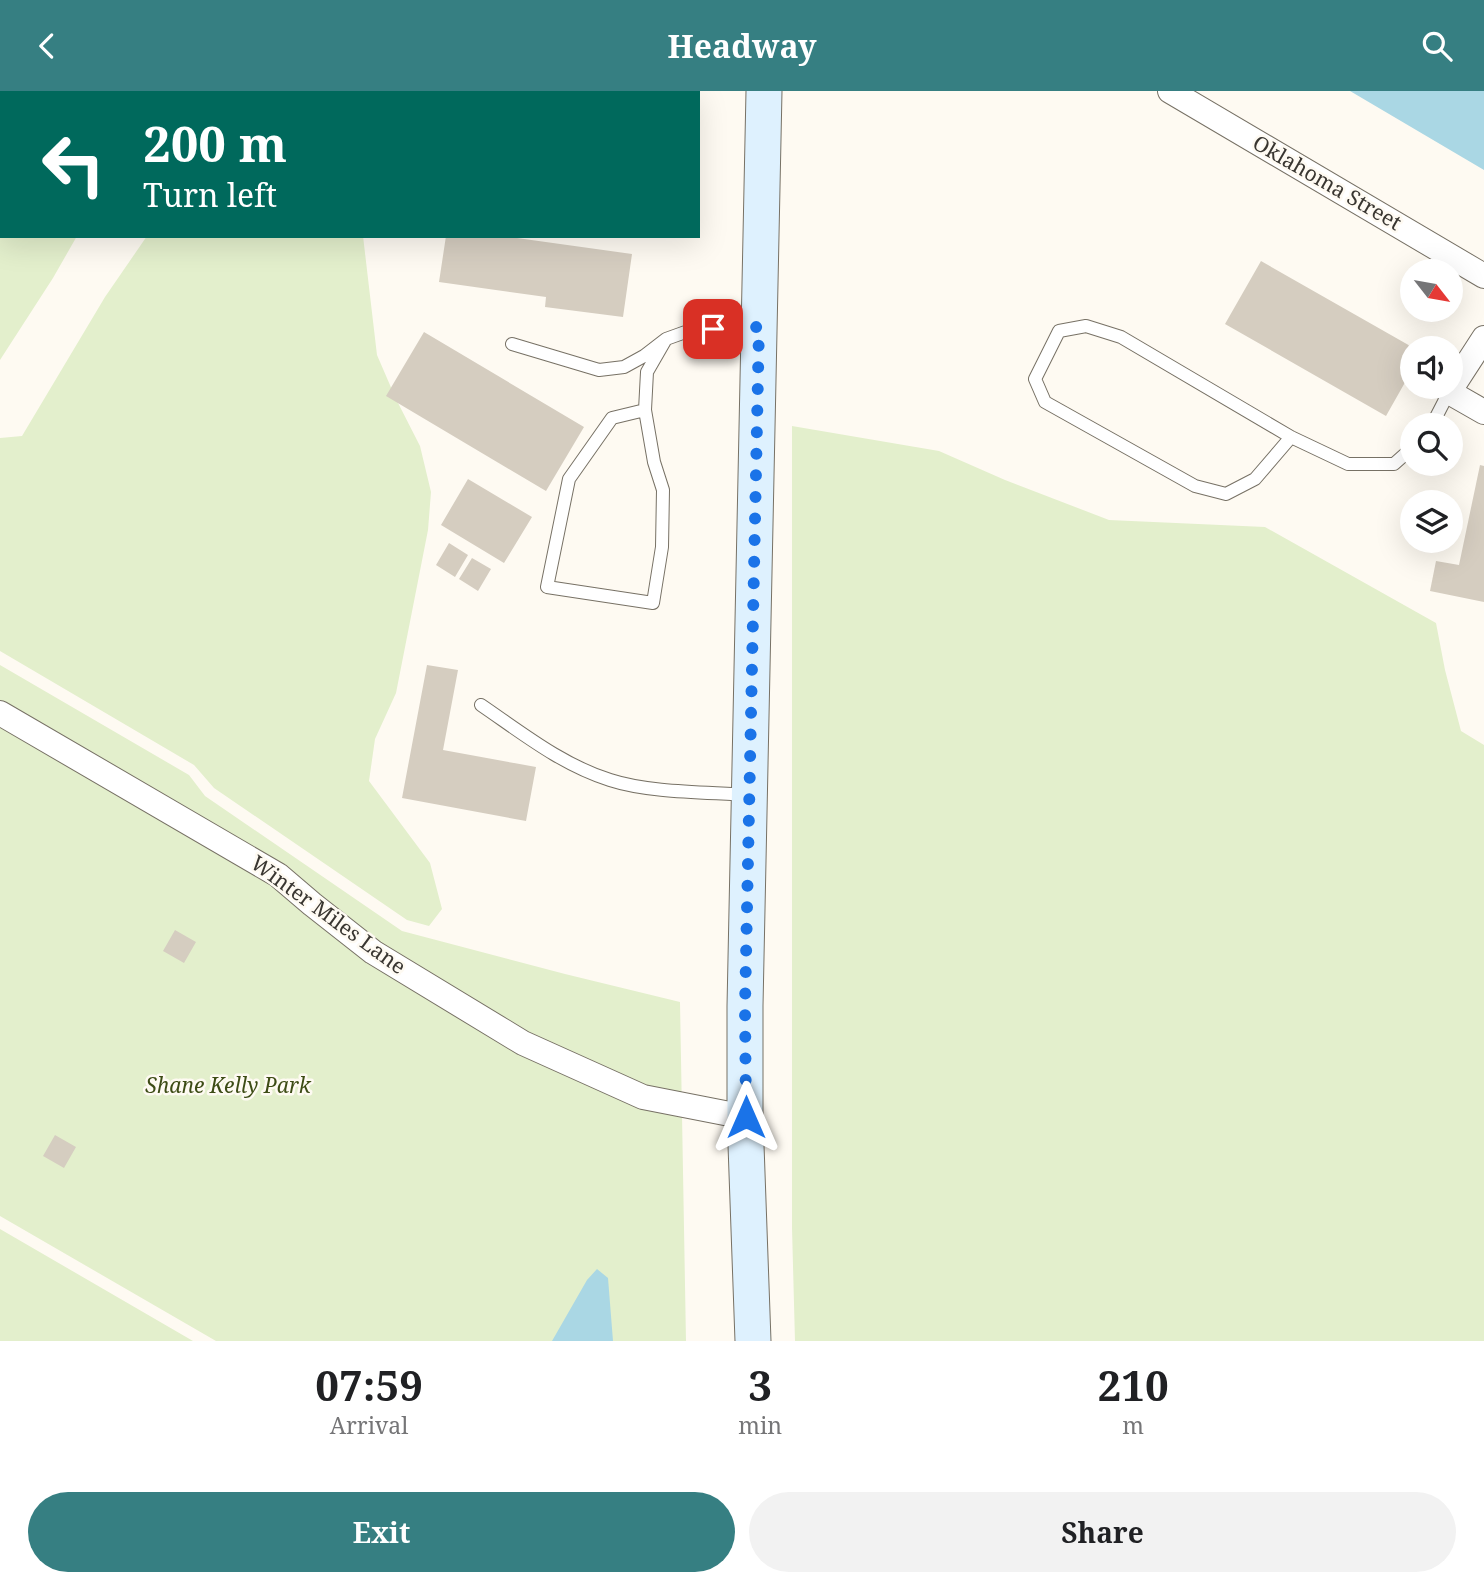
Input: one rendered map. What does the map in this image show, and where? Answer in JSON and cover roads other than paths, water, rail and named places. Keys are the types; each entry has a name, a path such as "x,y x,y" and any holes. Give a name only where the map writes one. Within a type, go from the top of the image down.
{"main road":[{"path":"753,1341 745,1006 764,91"}],"street":[{"name":"Oklahoma Street","path":"1170,91 1484,276"},
{"path":"1463,370 1484,338"},
{"path":"1461,399 1484,412"},
{"name":"Winter Miles Lane","path":"0,713 278,875 373,952 523,1043 643,1097 746,1117"}],"lane":[{"path":"1291,437 1255,479 1226,494 1195,486 1045,402 1035,379 1059,331 1086,326 1121,337 1291,437 1348,464 1394,464 1400,459"},
{"path":"512,344 599,370 624,367 666,339 691,330 759,327"},
{"path":"645,410 611,418 569,478 547,587 653,603 662,547 663,489 654,462 645,410 647,372 666,339"},
{"path":"481,705 561,759 611,780 654,788 749,795"}],"water":[{"path":"1350,91 1484,91 1484,170"},
{"path":"597,1269 608,1278 613,1341 552,1341 587,1280"}],"park label":[{"name":"Shane Kelly Park","path":"228,1086"}]}
